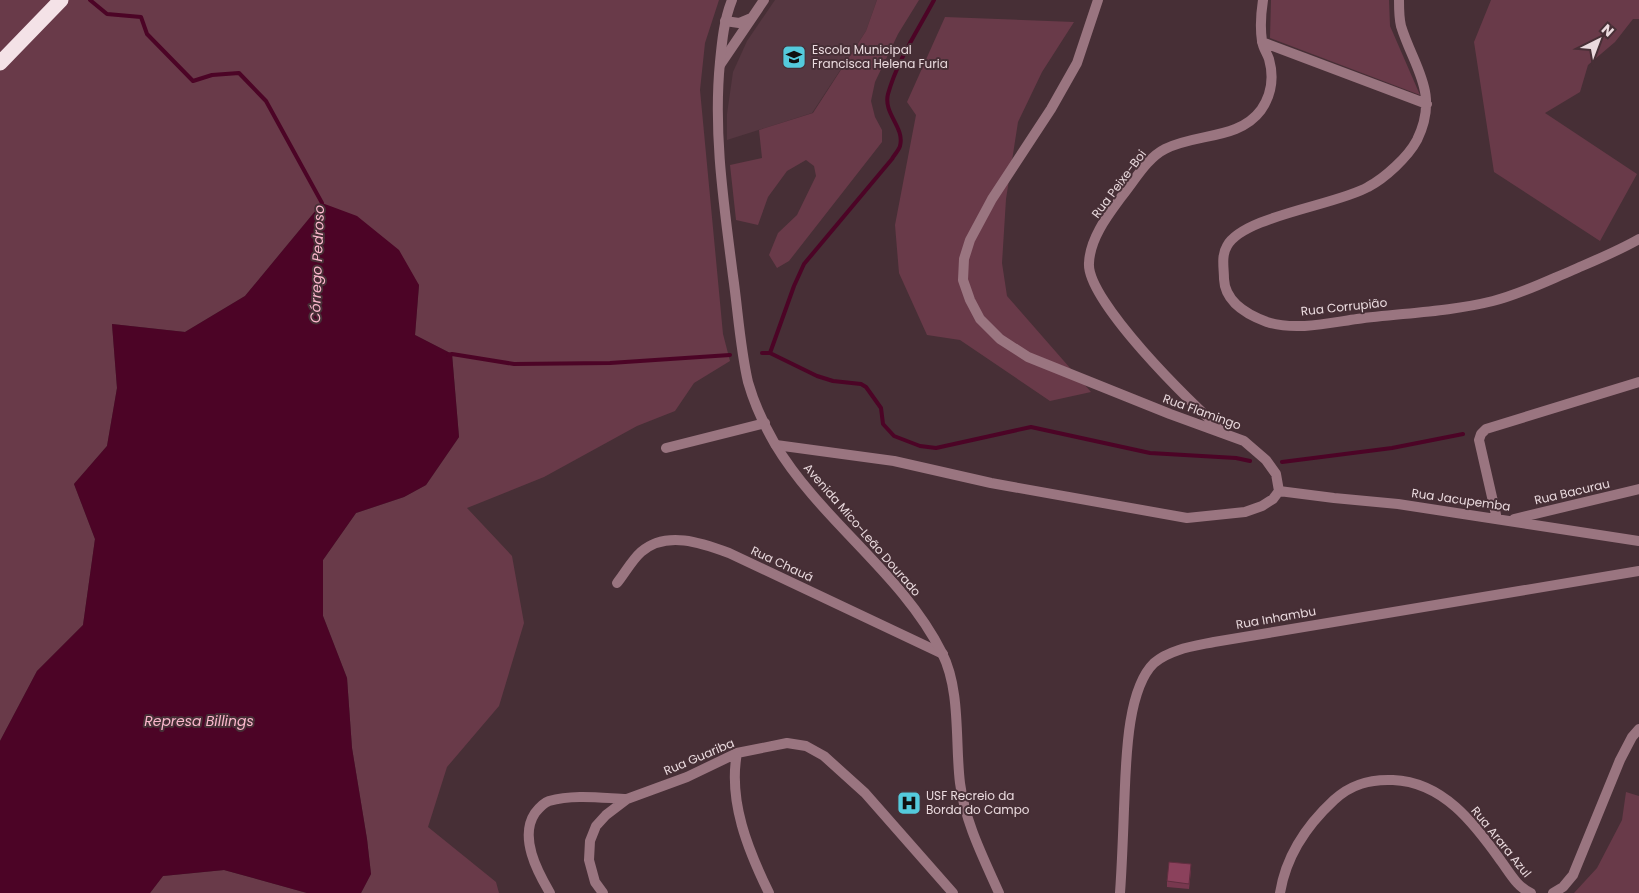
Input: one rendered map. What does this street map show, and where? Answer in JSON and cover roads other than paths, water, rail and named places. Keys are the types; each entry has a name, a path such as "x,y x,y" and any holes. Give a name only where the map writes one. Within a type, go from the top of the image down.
{"highway":[{"path":"0,63 61,0"}],"street":[{"name":"Avenida Mico-Leão Dourado","path":"732,0 725,21 717,88 717,124 725,216 745,365 753,398 776,445 814,496 900,590 919,614 943,654 950,674 953,693 960,785 968,819 999,893"},
{"path":"720,65 764,0"},
{"name":"Rua Flamingo","path":"1098,0 1077,63 1051,109 992,199 970,240 964,259 963,280 970,300 980,319 1000,339 1028,357 1170,414 1244,441 1266,460 1276,474 1279,491"},
{"name":"Rua Peixe-Boi","path":"1226,433 1181,392 1142,349 1103,301 1090,277 1089,264 1092,246 1100,229 1152,158 1163,150 1177,144 1228,132 1244,126 1262,109 1269,96 1272,83 1269,58 1262,42 1261,12 1263,0"},
{"name":"Rua Corrupião","path":"1399,0 1401,24 1424,84 1427,104 1424,125 1416,142 1385,176 1369,187 1352,195 1298,210 1250,228 1233,238 1227,246 1223,259 1224,287 1246,313 1270,323 1319,325 1494,301 1536,286 1617,252 1639,239"},
{"path":"725,21 739,23 752,18"},
{"path":"1262,42 1427,104"},
{"path":"1497,519 1479,440 1481,434 1486,429 1639,382"},
{"path":"666,448 764,423"},
{"path":"776,445 894,461 991,483 1187,518 1245,512 1274,499 1279,491"},
{"name":"Rua Bacurau","path":"1511,520 1639,490"},
{"name":"Rua Jacupemba","path":"1279,491 1398,504 1639,541"},
{"name":"Rua Chauá","path":"617,582 641,552 656,543 678,539 702,543 729,553 943,654"},
{"name":"Rua Inhambu","path":"1120,893 1127,748 1135,699 1143,677 1154,663 1165,656 1186,648 1214,642 1639,571"},
{"path":"1553,893 1563,887 1573,875 1620,760 1632,737 1639,729"},
{"name":"Rua Guariba","path":"603,893 595,882 589,860 590,841 596,826 606,815 627,798 687,777 737,753 787,743 806,746 824,756 865,793 953,893"},
{"path":"737,753 734,770 743,832 769,893"},
{"name":"Rua Arara Azul","path":"1280,893 1287,862 1303,836 1327,806 1345,790 1362,782 1380,779 1404,780 1429,787 1452,802 1487,842 1519,886 1531,893"},
{"path":"550,893 530,850 530,825 540,807 548,802 575,797 627,798"}],"water":[{"name":"Represa Billings","path":"322,203 357,216 399,250 419,285 415,335 452,354 459,437 426,485 404,497 356,513 323,560 323,616 347,678 352,748 371,874 361,893 307,893 224,870 163,876 150,893 0,893 0,741 37,671 83,625 95,539 74,484 107,446 117,388 112,324 185,332 245,296"}],"waterway":[{"name":"Córrego Pedroso","path":"90,0 107,14 141,17 147,34 193,81 212,75 239,73 266,101 322,203 322,207"},
{"path":"770,353 804,264 892,159 899,148 900,133 888,108 888,94 902,58 934,0"},
{"path":"762,353 770,353 817,376 833,381 861,384 866,387 881,408 883,424 894,436 920,446 936,448 1031,427 1150,453 1236,458 1250,461"},
{"path":"448,355 452,354 514,364 610,363 730,355"},
{"path":"1282,462 1392,448 1463,434"}],"place":[{"name":"Escola Municipal Francisca Helena Furia","path":"794,57"},
{"name":"USF Recreio da Borda do Campo","path":"909,803"}]}
